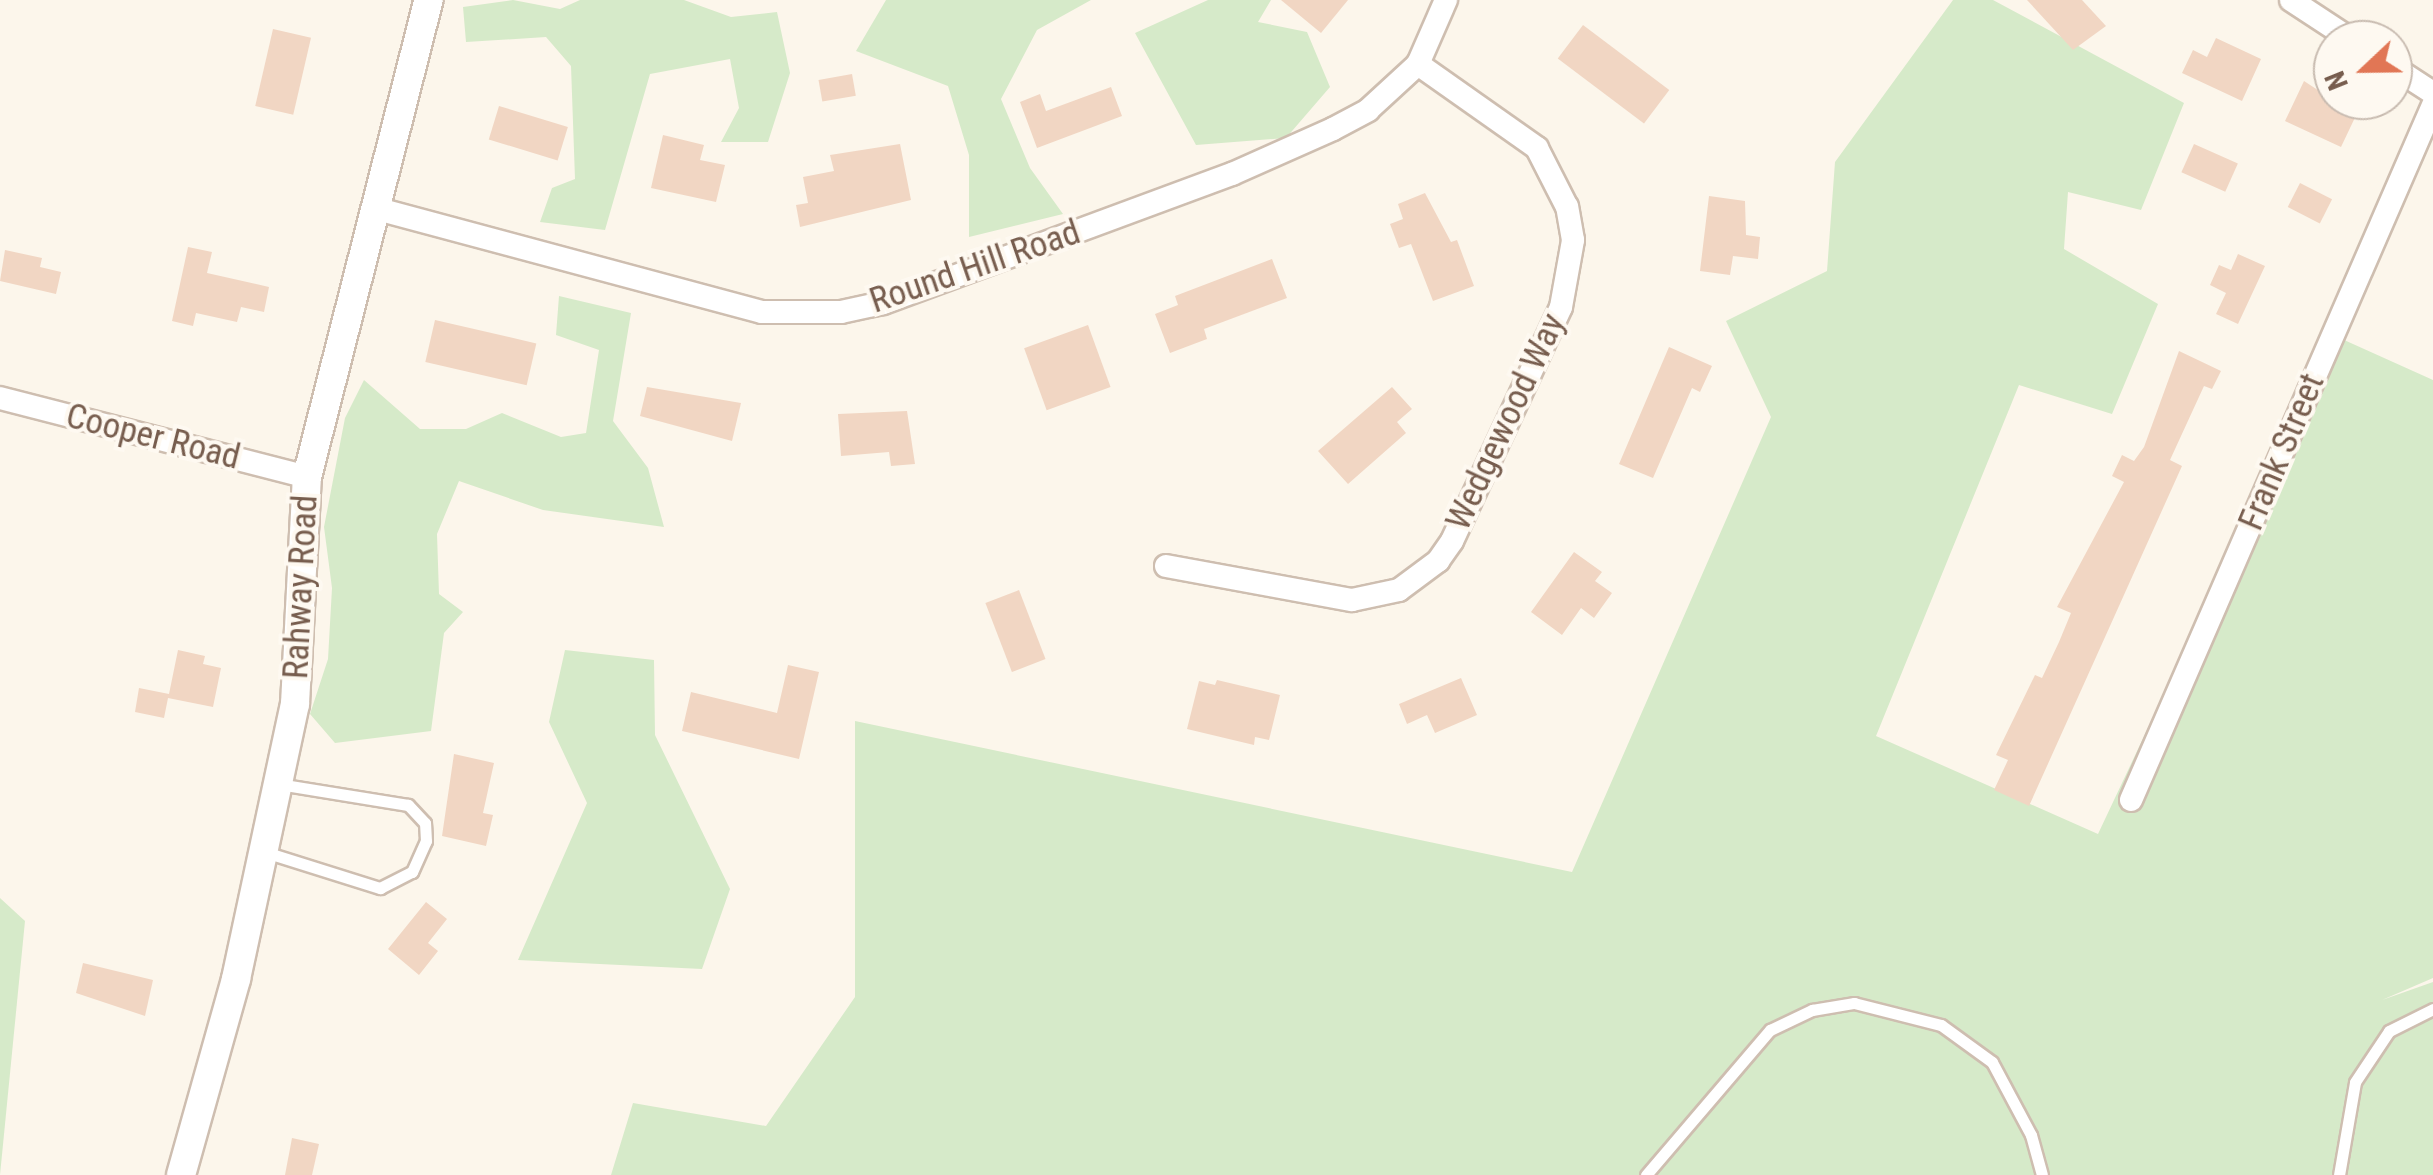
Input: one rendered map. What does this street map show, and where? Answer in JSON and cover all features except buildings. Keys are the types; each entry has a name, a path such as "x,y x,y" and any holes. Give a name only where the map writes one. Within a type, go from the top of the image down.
{"street":[{"name":"Rahway Road","path":"181,1175 264,851 295,704 306,477 429,0"},
{"name":"Round Hill Road","path":"374,208 762,312 840,312 883,304 1299,146 1368,110 1418,64 1446,0"},
{"path":"2291,0 2322,20"},
{"name":"Wedgewood Way","path":"1166,566 1352,600 1399,590 1429,569 1452,541 1560,306 1572,240 1567,207 1537,148 1418,64"},
{"name":"Frank Street","path":"2132,800 2433,104"},
{"name":"Cooper Road","path":"0,398 306,477"}],"lane":[{"path":"264,851 380,888 412,872 426,841 424,822 408,805 278,784"},
{"path":"1646,1175 1770,1030 1812,1010 1854,1003 1940,1026 1992,1062 2031,1135 2042,1175"},
{"path":"2339,1175 2355,1082 2389,1031 2433,1009"}],"green space":[{"path":"513,0 560,9 580,0 684,0 731,17 777,12 790,73 768,142 721,142 739,108 730,59 650,74 605,230 540,222 552,188 575,179 571,66 546,37 466,42 463,7"},
{"path":"886,0 1091,0 1037,30 1001,99 1030,168 1063,214 969,237 969,155 948,86 856,51"},
{"path":"1208,0 1271,0 1258,22 1307,32 1330,87 1286,138 1196,145 1135,33"},
{"path":"1953,0 1993,0 2184,103 2141,210 2068,192 2064,249 2158,304 2112,414 2019,385 1876,736 2098,834 2333,335 2433,380 2433,978 2382,1000 2433,982 2433,1175 611,1175 633,1103 766,1126 855,997 855,721 1572,872 1771,417 1726,321 1827,271 1835,162"},
{"path":"559,296 631,313 613,421 648,468 664,527 543,510 459,481 437,534 439,594 463,612 444,633 431,731 335,743 310,714 328,659 332,588 324,527 345,418 364,380 420,429 466,429 502,413 561,437 586,433 599,350 556,335"},
{"path":"565,650 654,660 655,735 730,889 702,969 518,960 587,803 549,722"},
{"path":"0,898 25,921 0,1175"}]}
